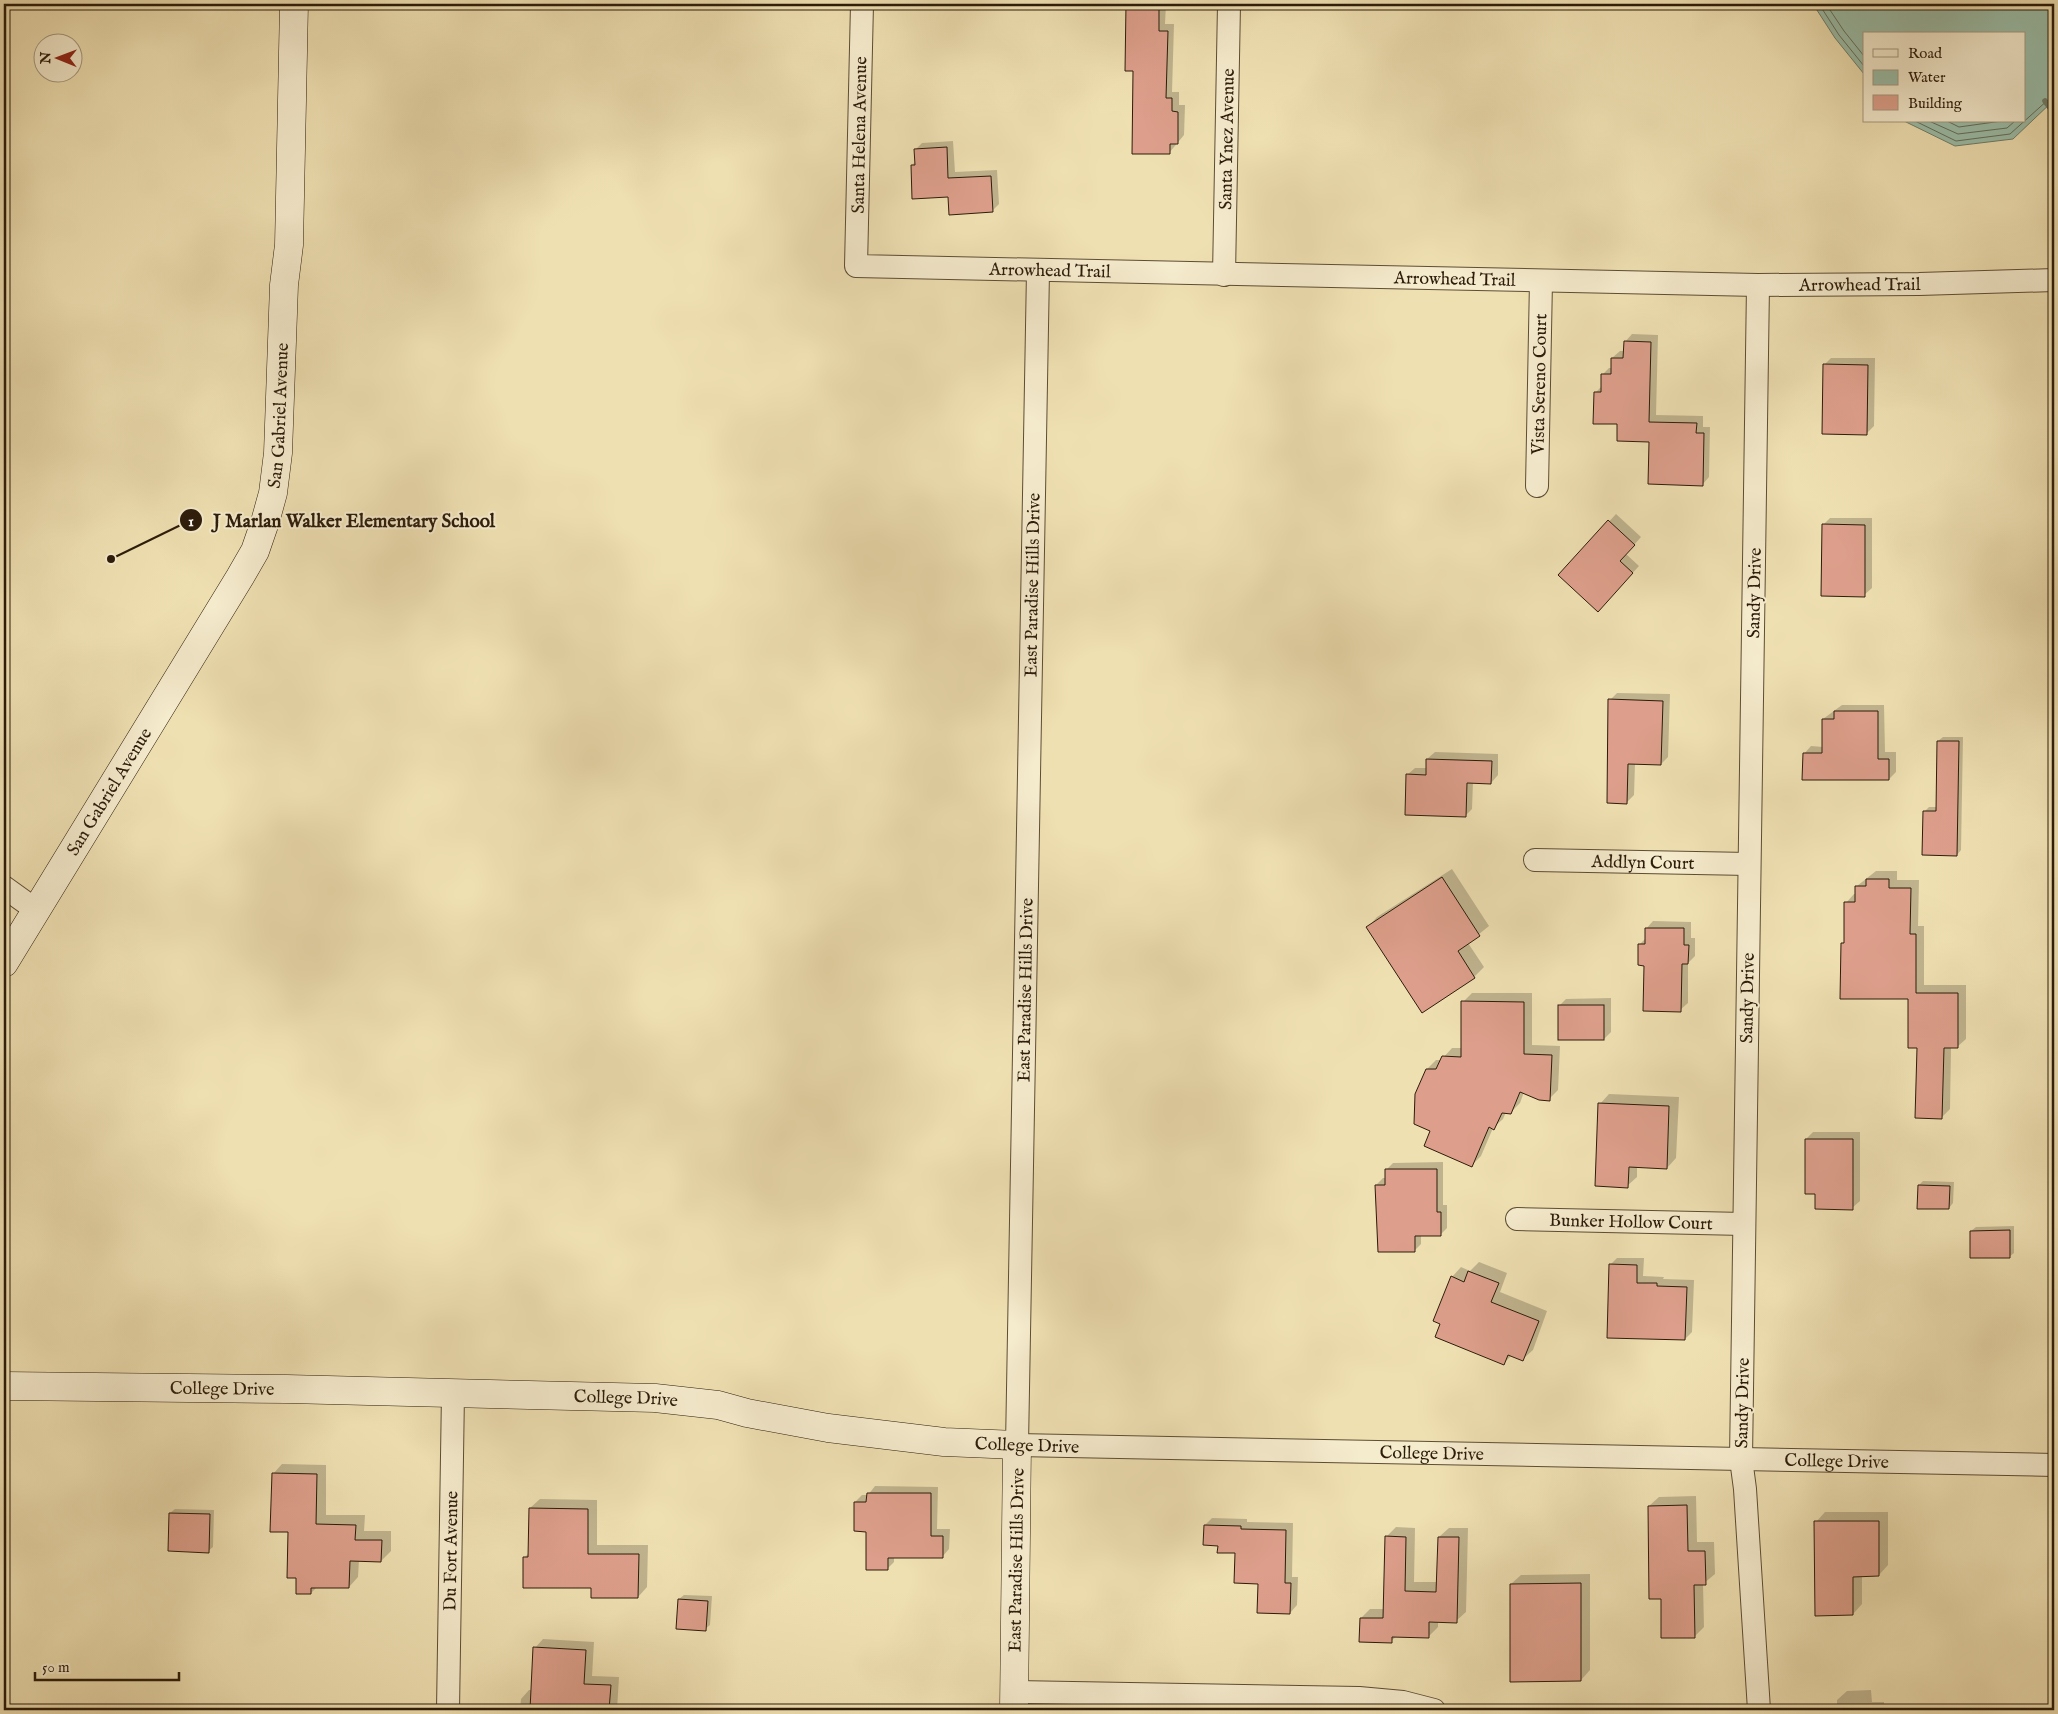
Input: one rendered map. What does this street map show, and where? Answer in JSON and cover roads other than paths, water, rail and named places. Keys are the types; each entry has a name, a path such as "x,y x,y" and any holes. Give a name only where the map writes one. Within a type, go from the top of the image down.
{"main road":[{"name":"San Gabriel Avenue","path":"4,962 240,578 254,551 265,522 273,493 278,453 284,285 290,245 294,4"},
{"name":"College Drive","path":"4,1386 655,1398 689,1400 828,1428 944,1442 1018,1445"},
{"name":"East Paradise Hills Drive","path":"1014,1701 1018,1445"}],"street":[{"name":"Santa Helena Avenue","path":"856,266 862,4"},
{"name":"Santa Ynez Avenue","path":"1224,275 1230,4"},
{"name":"Arrowhead Trail","path":"856,266 1758,285 1919,284 2054,280"},
{"name":"East Paradise Hills Drive","path":"1018,1445 1038,270"},
{"name":"Vista Sereno Court","path":"1537,486 1541,281"},
{"name":"Sandy Drive","path":"1758,285 1741,1459 1745,1489 1758,1710"},
{"name":"Addlyn Court","path":"1535,860 1750,864"},
{"path":"4,887 36,910"},
{"name":"Bunker Hollow Court","path":"1518,1219 1744,1224"},
{"name":"Du Fort Avenue","path":"448,1710 452,1393"},
{"name":"College Drive","path":"1018,1445 2054,1465"},
{"path":"1014,1701 1358,1704 1403,1702 1434,1710"}],"water":[{"path":"1813,4 2054,4 2054,100 2013,139 1955,146 1906,122 2026,122 2026,32 1863,32 1863,73 1835,38"}],"waterway":[{"path":"2045,101 2054,113"}],"place":[{"name":"J Marlan Walker Elementary School","path":"111,559"}]}
